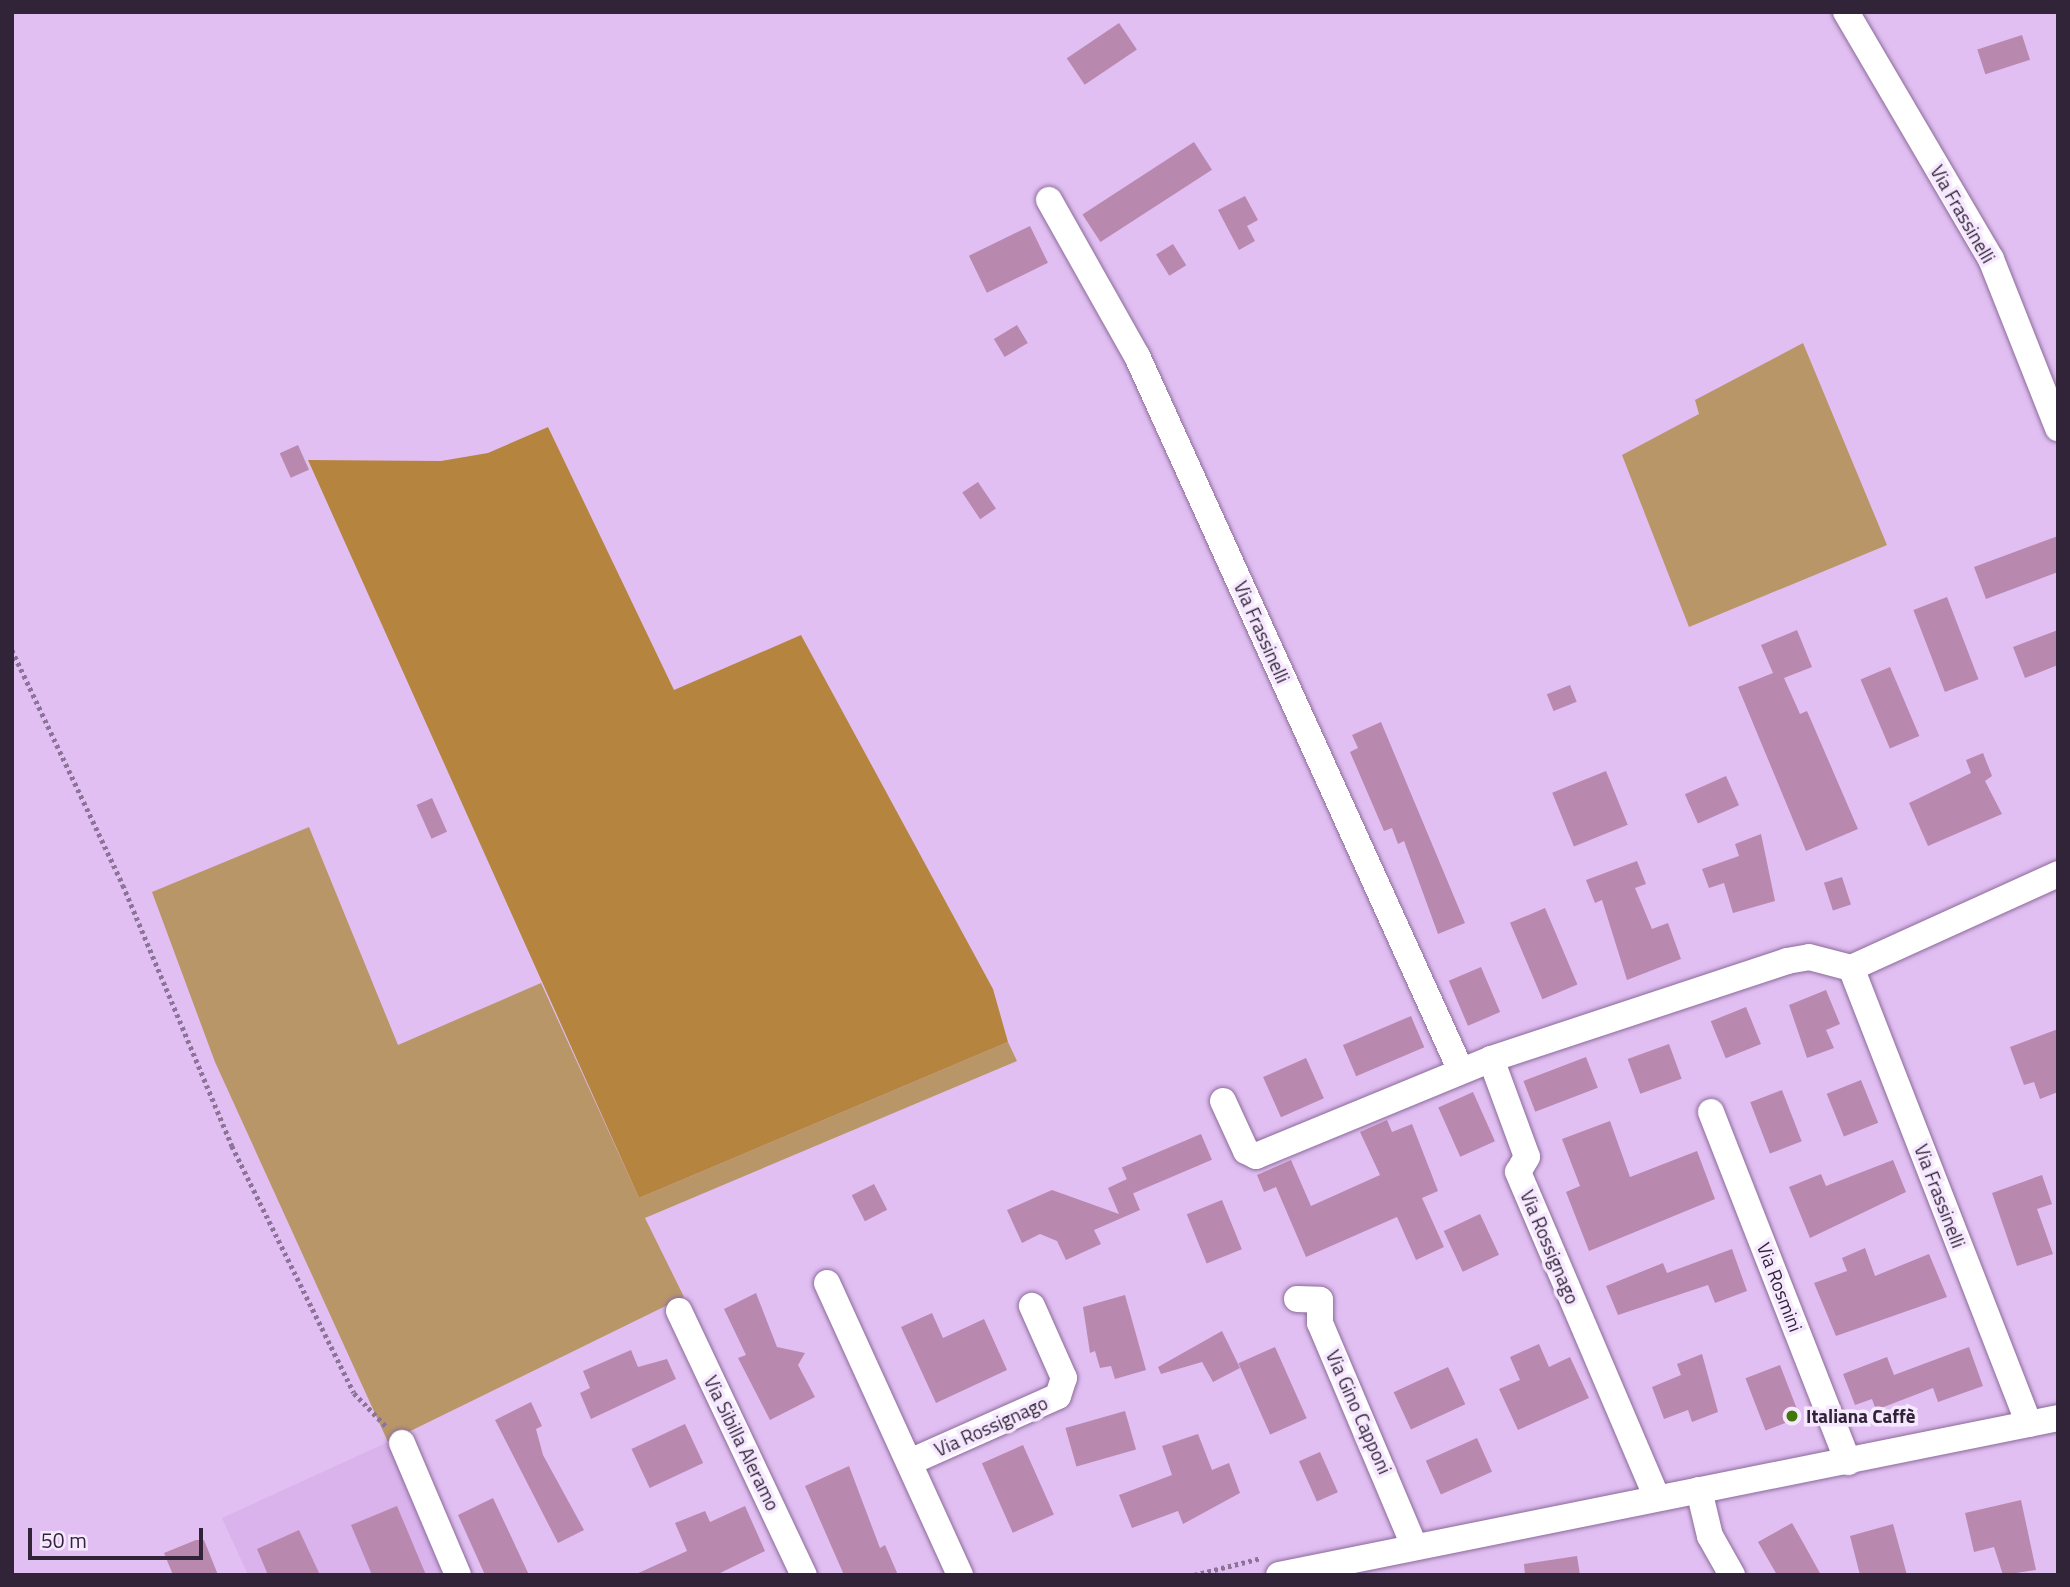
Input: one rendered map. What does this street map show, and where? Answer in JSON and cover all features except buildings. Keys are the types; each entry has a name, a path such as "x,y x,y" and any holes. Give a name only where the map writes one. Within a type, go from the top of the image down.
{"street":[{"name":"Via Frassinelli","path":"1846,12 1991,259 2058,428"},
{"name":"Via Frassinelli","path":"1049,200 1136,356 1461,1071"},
{"path":"1223,1101 1245,1151 1256,1156 1490,1059 1787,961 1809,957 1852,968 2058,874"},
{"name":"Via Frassinelli","path":"1852,968 2029,1424"},
{"name":"Via Rossignago","path":"1490,1059 1527,1157 1518,1172 1657,1498"},
{"name":"Via Rosmini","path":"1711,1112 1848,1462"},
{"name":"Via Rossignago","path":"827,1283 960,1575"},
{"name":"Via Gino Capponi","path":"1297,1299 1320,1300 1320,1323 1413,1543"},
{"name":"Via Rossignago","path":"910,1462 1058,1396 1064,1378 1032,1306"},
{"name":"Via Sibilla Aleramo","path":"679,1311 804,1575"},
{"path":"1279,1575 1413,1543 1848,1462 2058,1418"},
{"path":"402,1443 458,1575"},
{"path":"1699,1490 1710,1536 1732,1575"}],"path":[{"path":"12,650 123,885 232,1146 354,1393 402,1443"}],"shaded area":[{"path":"1803,343 1887,545 1689,627 1622,455 1699,414 1695,400"},
{"path":"548,427 674,690 801,635 993,989 1008,1042 639,1198 308,460 441,461 488,453"},
{"path":"309,827 398,1045 541,983 639,1198 1008,1042 1017,1061 645,1218 684,1297 388,1442 215,1062 152,892"},
{"path":"388,1442 445,1574 248,1575 222,1518"}],"place":[{"name":"Italiana Caffè","path":"1792,1416"}]}
